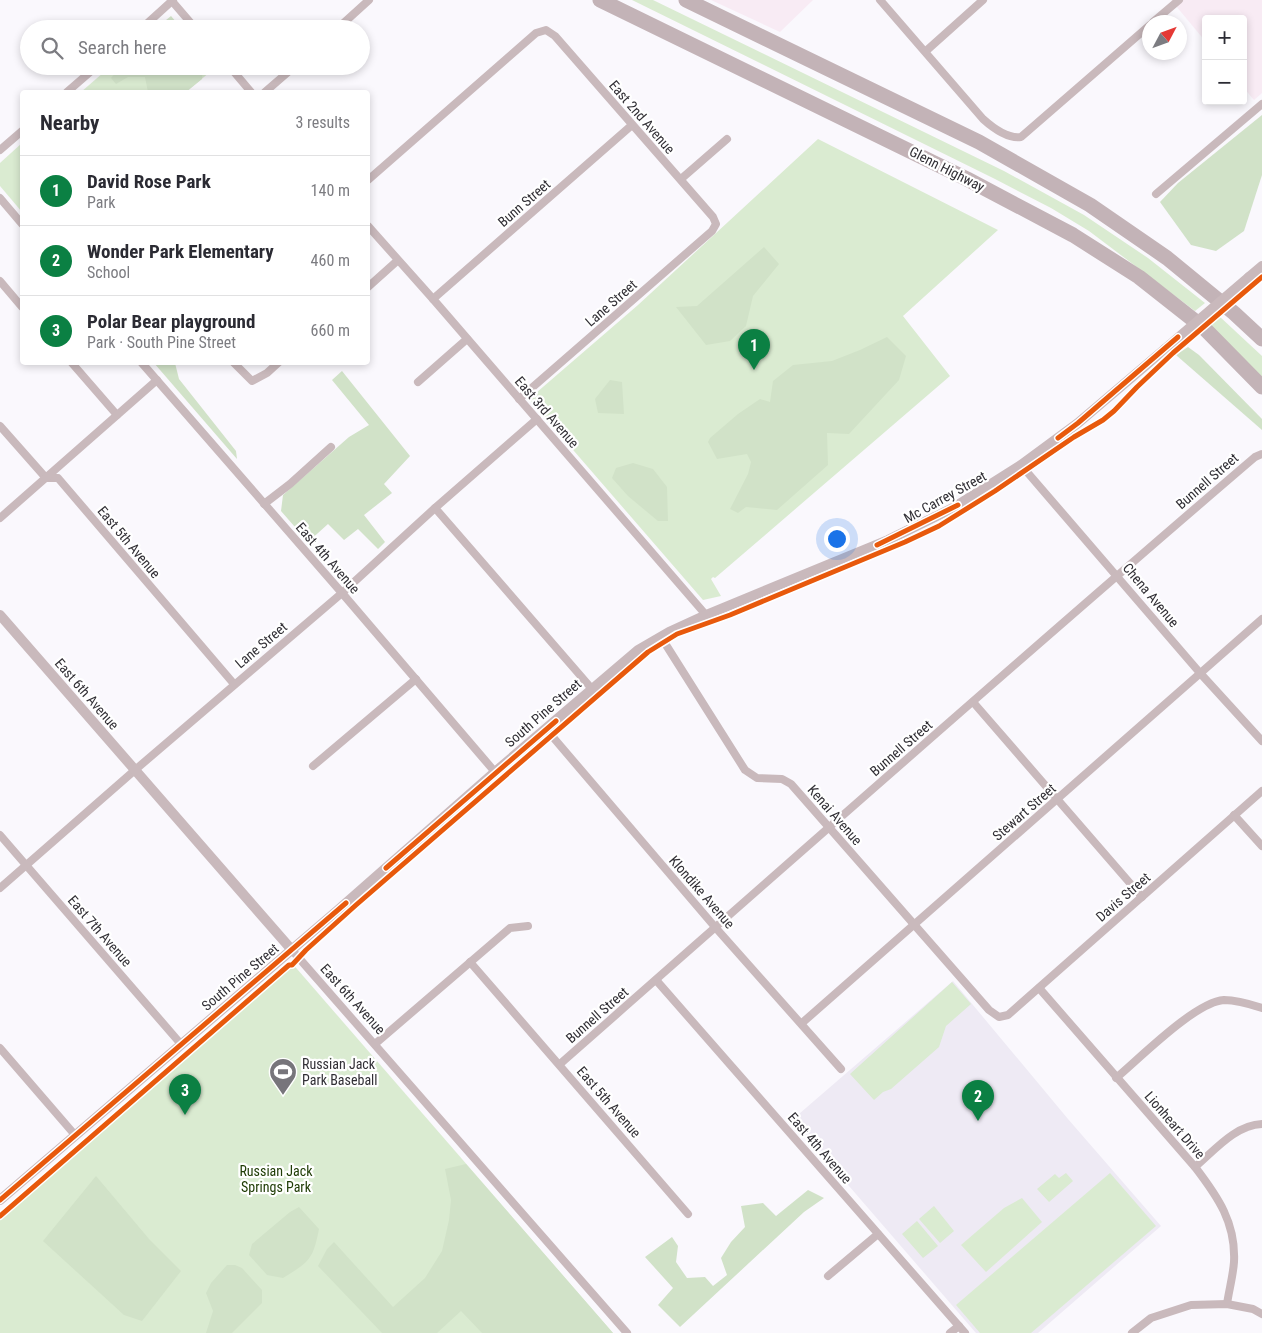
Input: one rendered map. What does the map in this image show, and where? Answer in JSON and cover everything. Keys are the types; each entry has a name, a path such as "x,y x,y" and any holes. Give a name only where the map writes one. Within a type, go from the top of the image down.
{"highway":[{"name":"Glenn Highway","path":"600,0 967,179 1073,235 1139,277 1205,330 1262,387"},
{"path":"686,0 979,142 1090,205 1167,258 1262,340"}],"street":[{"path":"150,20 172,0 189,20"},
{"path":"347,20 369,0"},
{"path":"880,0 983,119 991,126 1016,138 1021,137 1142,32"},
{"path":"926,51 983,0"},
{"path":"1161,15 1179,0"},
{"name":"East 2nd Avenue","path":"370,178 536,33 546,30 555,36 681,179 712,216 716,224"},
{"path":"69,90 87,75"},
{"path":"237,75 249,90"},
{"path":"267,90 284,75"},
{"path":"1156,194 1262,104"},
{"name":"Bunn Street","path":"433,299 632,125"},
{"path":"0,150 20,133"},
{"path":"681,179 726,139"},
{"path":"0,198 20,222"},
{"name":"Lane Street","path":"519,399 712,231 716,224"},
{"name":"East 3rd Avenue","path":"370,228 706,615"},
{"path":"370,285 397,261"},
{"name":"Mc Carrey Street","path":"706,615 888,540 953,508 1021,466 1078,423 1262,266"},
{"path":"0,281 20,305"},
{"path":"418,382 467,339"},
{"path":"74,365 117,415"},
{"name":"East 4th Avenue","path":"144,365 495,772"},
{"path":"237,365 252,381 275,365"},
{"path":"0,518 156,380"},
{"name":"Lane Street","path":"0,888 134,770 342,593 435,508 537,419"},
{"name":"East 5th Avenue","path":"0,426 46,478 58,478 234,684"},
{"path":"264,504 290,484 331,447"},
{"name":"Bunnell Street","path":"560,1064 1117,575 1255,457 1262,454"},
{"name":"Chena Avenue","path":"1021,466 1200,673 1262,741"},
{"path":"435,508 592,688"},
{"name":"East 6th Avenue","path":"0,615 626,1333"},
{"name":"South Pine Street","path":"0,1200 338,910 592,688 638,650 706,615"},
{"name":"Stewart Street","path":"802,1023 1262,619"},
{"name":"Kenai Avenue","path":"661,637 745,770 757,778 782,778 792,784 989,1010 999,1017"},
{"path":"313,766 416,679"},
{"path":"973,702 1142,897"},
{"name":"Klondike Avenue","path":"546,729 841,1069"},
{"name":"Davis Street","path":"999,1017 1008,1015 1262,791"},
{"path":"1234,815 1262,846"},
{"name":"East 7th Avenue","path":"0,835 180,1044"},
{"path":"375,1044 510,928 528,926"},
{"name":"East 5th Avenue","path":"470,962 688,1214"},
{"name":"East 4th Avenue","path":"656,980 965,1333"},
{"name":"Lionheart Drive","path":"1038,988 1195,1167 1217,1196 1227,1218 1233,1240 1234,1262 1227,1304"},
{"path":"1116,1078 1182,1022 1202,1008 1223,1000 1242,1002 1262,1008"},
{"path":"0,1048 75,1134"},
{"path":"1195,1167 1236,1132 1254,1124 1262,1124"},
{"path":"828,1276 878,1234"},
{"path":"1132,1333 1151,1318 1191,1305 1227,1304 1253,1309 1262,1314"},
{"path":"950,1333 959,1326"}],"shaded area":[{"path":"711,0 813,0 780,32"},
{"path":"1171,0 1262,0 1262,93 1254,100 1247,92 1247,15 1202,15 1202,37 1187,19 1187,15 1184,15"},
{"path":"953,981 1068,1119 1161,1226 1038,1333 976,1333 792,1120"}],"green space":[{"path":"632,0 653,0 1004,171 1084,215 1148,258 1205,303 1195,311 1089,231 1051,208"},
{"path":"171,16 174,20 166,20"},
{"path":"101,75 206,75 188,90 83,90"},
{"path":"114,75 202,75 202,79 188,90 148,90 145,77 128,77 116,84 111,78"},
{"path":"1262,115 1262,175 1244,231 1216,251 1191,245 1160,202 1178,183"},
{"path":"818,139 998,230 903,316 950,376 715,578 713,577 711,579 721,596 703,600 529,399 638,305"},
{"path":"20,145 20,210 0,186 0,163"},
{"path":"764,247 779,264 753,296 746,326 730,341 706,345 676,307 697,306"},
{"path":"1219,316 1262,356 1262,377 1208,325"},
{"path":"887,337 906,356 899,380 849,434 827,433 828,465 777,510 746,507 738,513 730,509 748,474 751,462 747,454 717,459 708,442 710,438 738,414 760,399 770,402 773,381 793,365 832,361"},
{"path":"1188,347 1199,355 1262,419 1262,430 1176,355"},
{"path":"156,365 176,365 179,379 236,451 237,459"},
{"path":"342,371 410,456 384,484 392,493 364,515 385,542 378,549 358,529 344,540 328,524 308,542 281,511 283,495 349,437 369,425 332,380"},
{"path":"610,380 622,382 624,414 598,413 595,399"},
{"path":"633,463 653,469 667,487 668,521 658,521 628,496 612,478 616,468"},
{"name":"Russian Jack Springs Park","path":"291,962 613,1333 0,1333 0,1217"},
{"path":"952,982 971,1004 946,1026 939,1047 891,1089 883,1092 874,1100 850,1074"},
{"path":"466,1164 613,1333 482,1333 461,1311 437,1333 382,1333 318,1266 327,1249 334,1242 393,1307 425,1278 442,1251 449,1220 451,1200 445,1169"},
{"path":"1066,1173 1073,1181 1049,1202 1037,1189 1055,1174 1059,1178"},
{"path":"1110,1173 1156,1226 1031,1333 980,1333 956,1305"},
{"path":"96,1176 149,1239 181,1271 142,1321 124,1315 43,1241"},
{"path":"808,1190 824,1198 804,1212 680,1327 658,1305 673,1288 645,1257 672,1237 678,1246 676,1262 687,1278 705,1277 713,1286 727,1275 721,1258 731,1242 745,1227 741,1206 763,1203 776,1216"},
{"path":"1022,1198 1042,1222 986,1272 961,1245 1004,1208"},
{"path":"934,1206 954,1231 940,1243 919,1219"},
{"path":"299,1207 319,1229 312,1254 304,1264 283,1278 267,1275 249,1255 252,1244 290,1212"},
{"path":"917,1221 938,1246 923,1258 902,1234"},
{"path":"227,1265 235,1265 242,1268 262,1290 262,1303 232,1333 206,1333 213,1311 206,1293 211,1283"}],"cycle path":[{"path":"0,1216 289,965 292,965 356,905 648,652 677,634 730,615 939,526 1103,420 1173,353 1262,277"},
{"path":"1058,438 1178,337"},
{"path":"877,545 958,505"},
{"path":"386,868 556,721"},
{"path":"0,1200 346,903"}],"place":[{"name":"David Rose Park","path":"754,370"},
{"name":"Russian Jack Park Baseball","path":"283,1096"},
{"name":"Polar Bear playground","path":"185,1115"},
{"name":"Wonder Park Elementary","path":"978,1121"}]}
